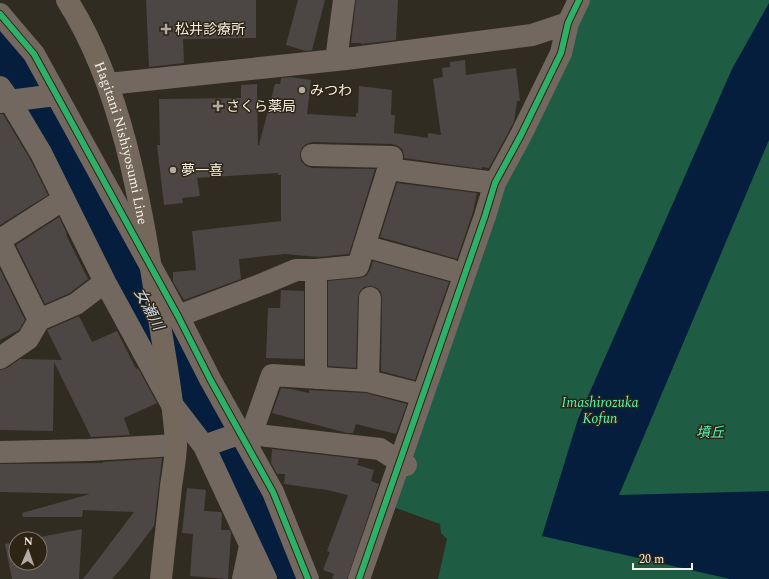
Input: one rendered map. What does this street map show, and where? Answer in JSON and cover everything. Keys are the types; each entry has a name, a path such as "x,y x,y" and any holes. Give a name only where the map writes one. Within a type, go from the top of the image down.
{"main road":[{"name":"Hagitani Nishiyosumi Line","path":"67,0 90,42 108,84 131,168 151,266 170,393 176,445 161,579"}],"street":[{"path":"336,60 344,0"},
{"path":"359,579 403,463 423,395 495,183 521,135 560,53 568,23 579,0"},
{"path":"0,14 34,54 151,266 210,379 273,492 308,579"},
{"path":"108,84 336,60 532,35 568,23"},
{"path":"56,95 7,98 41,153 105,282 170,393 204,446 266,579"},
{"path":"178,316 296,270 316,270 358,266 392,157 312,155"},
{"path":"388,169 495,183"},
{"path":"39,320 0,240 64,199"},
{"path":"364,246 451,270"},
{"path":"316,270 316,378"},
{"path":"0,358 28,339 39,320 76,304 105,282"},
{"path":"368,381 370,298"},
{"path":"242,435 272,375 368,381 423,395"},
{"path":"204,446 242,435 380,449 403,463"},
{"path":"0,452 89,450 176,445"},
{"path":"243,579 250,546"}],"green space":[{"name":"Imashirozuka Kofun","path":"588,0 769,0 769,579 438,579 447,539 441,533 440,524 388,505 500,192"}],"water":[{"path":"769,3 769,140 619,495 769,491 769,579 730,579 542,536 578,419 732,69"}],"building":[{"path":"146,0 256,0 256,38 183,39 184,63 149,67"},
{"path":"298,0 325,0 312,50 306,51 286,45"},
{"path":"356,0 398,0 396,40 361,44 351,43"},
{"path":"465,60 466,75 516,68 520,101 517,101 514,122 489,168 482,167 482,169 404,158 402,149 392,144 312,142 306,144 302,148 300,154 301,161 306,166 312,168 375,169 349,254 319,257 285,254 239,259 241,279 184,300 173,282 173,272 196,270 192,231 281,221 281,175 278,175 278,173 197,178 200,196 182,198 183,203 164,205 157,145 160,145 159,99 241,98 241,85 257,84 259,145 275,84 280,84 281,78 290,77 311,80 307,114 356,117 356,113 358,113 359,86 392,90 391,115 395,115 394,133 428,138 428,133 441,135 433,79 443,77 442,68 450,67 450,62"},
{"path":"0,114 3,114 30,159 48,195 0,225"},
{"path":"397,183 477,193 473,212 457,259 380,237"},
{"path":"59,217 67,234 66,235 88,279 70,293 45,304 16,245"},
{"path":"373,261 449,282 415,380 381,371 382,298 381,292 377,288 371,286 364,287 360,291 358,297 356,368 328,366 328,281 366,276"},
{"path":"0,269 25,320 19,330 0,340"},
{"path":"281,290 304,291 304,359 266,358 268,308 280,308"},
{"path":"79,316 92,342 117,331 136,369 138,368 157,403 124,418 130,435 91,437 54,362 53,431 0,430 0,370 7,368 20,359 62,360 47,330"},
{"path":"281,388 309,393 309,390 366,393 407,404 396,434 356,424 353,433 347,433 272,413"},
{"path":"272,449 359,459 357,465 374,470 371,481 379,484 347,579 332,579 334,574 323,570 330,552 327,551 348,495 327,490 284,484 285,474 277,474 271,463"},
{"path":"162,458 154,526 112,579 83,579 134,512 83,510 82,517 23,517 22,513 90,494 0,492 0,464 103,463"},
{"path":"187,488 206,490 204,511 221,512 221,530 230,530 228,579 190,576 193,534 182,533"},
{"path":"82,529 79,579 12,579 10,571 48,571 48,536"},
{"path":"8,543 8,559 5,544"}],"waterway":[{"name":"女瀬川","path":"0,47 48,117 182,372 283,579"}],"cycle path":[{"path":"359,579 485,216 495,183 521,135 561,53 568,23 579,0"},
{"path":"0,14 34,54 178,316 210,379 273,492 308,579"}],"place":[{"name":"松井診療所","path":"166,29"},
{"name":"みつわ","path":"302,90"},
{"name":"さくら薬局","path":"218,106"},
{"name":"夢一喜","path":"173,170"}],"park label":[{"name":"墳丘","path":"710,432"}]}
